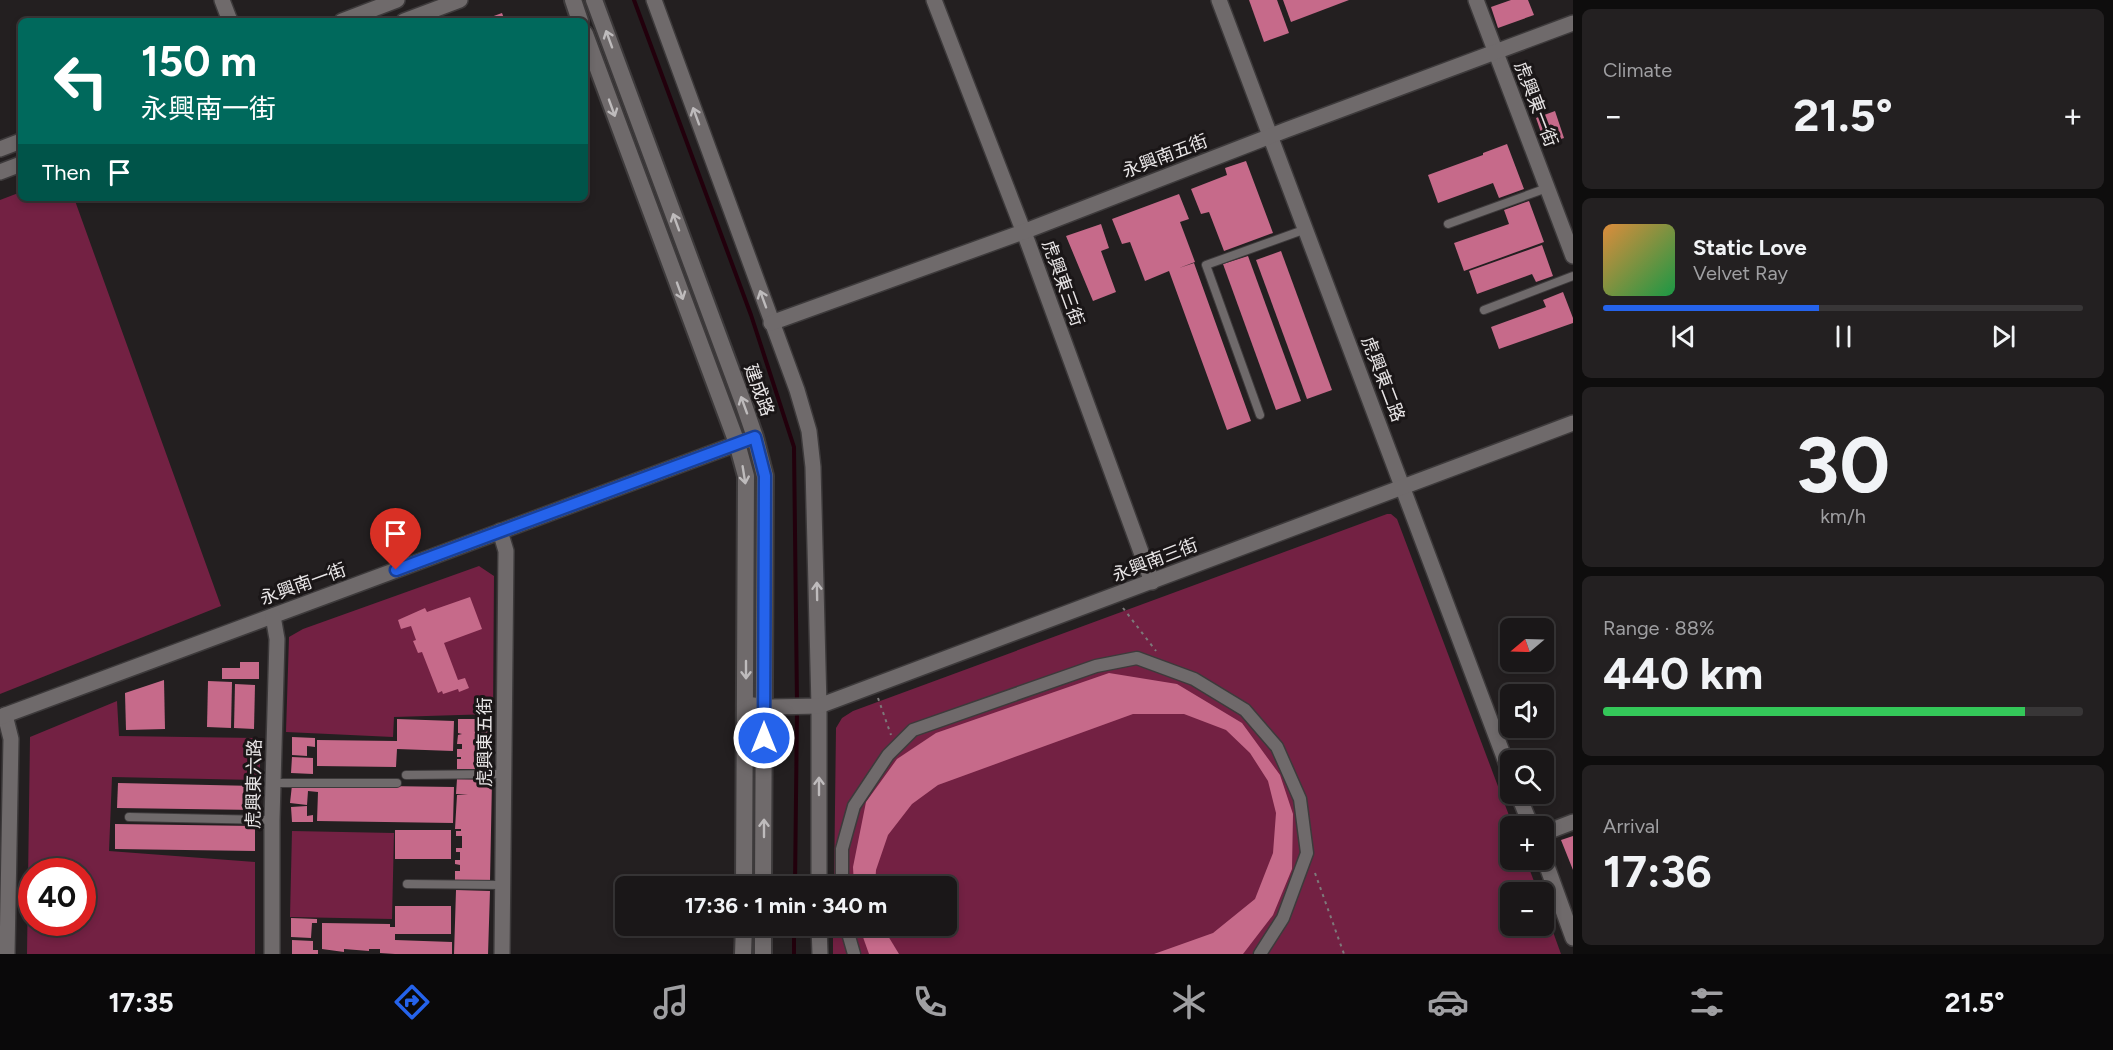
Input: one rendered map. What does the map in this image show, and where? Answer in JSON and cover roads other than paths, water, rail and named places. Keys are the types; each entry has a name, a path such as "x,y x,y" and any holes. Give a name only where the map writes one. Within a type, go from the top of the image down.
{"street":[{"path":"222,0 229,18"},
{"path":"350,18 398,0"},
{"path":"412,18 460,0"},
{"path":"573,0 579,18"},
{"name":"建成路","path":"594,0 755,437 765,476 768,706 763,876"},
{"name":"建成路","path":"654,0 800,400 809,431 813,467 814,706 819,876"},
{"name":"虎興東三街","path":"934,0 1023,232 1152,582"},
{"name":"虎興東二路","path":"1221,0 1501,750"},
{"name":"虎興東一街","path":"1476,0 1573,256"},
{"name":"永興南五街","path":"771,323 1023,232 1573,23"},
{"path":"588,42 737,443 746,476 744,876"},
{"path":"0,149 18,142"},
{"path":"0,172 18,165"},
{"name":"永興南三街","path":"746,704 814,706 1152,582 1573,423"},
{"name":"永興南一街","path":"3,716 755,437"},
{"name":"虎興東五街","path":"500,531 506,552 502,954"},
{"name":"虎興東六路","path":"272,954 272,820 277,639 273,616"},
{"path":"842,876 842,849 854,806 895,746 913,730 1096,666 1137,658 1194,679 1245,710 1277,747 1300,799 1307,853 1284,918 1260,954"},
{"path":"3,716 11,739 7,954"},
{"path":"1554,829 1573,822"},
{"path":"1548,870 1573,938"},
{"path":"743,954 744,936"},
{"path":"763,936 763,954"},
{"path":"819,936 819,954"},
{"path":"849,936 855,954"}],"lane":[{"path":"1448,224 1547,188"},
{"path":"1260,415 1206,265 1306,229"},
{"path":"1484,310 1573,276"},
{"path":"406,775 505,774"},
{"path":"273,783 397,783"},
{"path":"129,817 272,820"},
{"path":"407,884 503,885"}],"waterway":[{"path":"634,0 751,315 794,447 797,703"},
{"path":"795,876 797,710"},
{"path":"794,936 794,954"}]}
